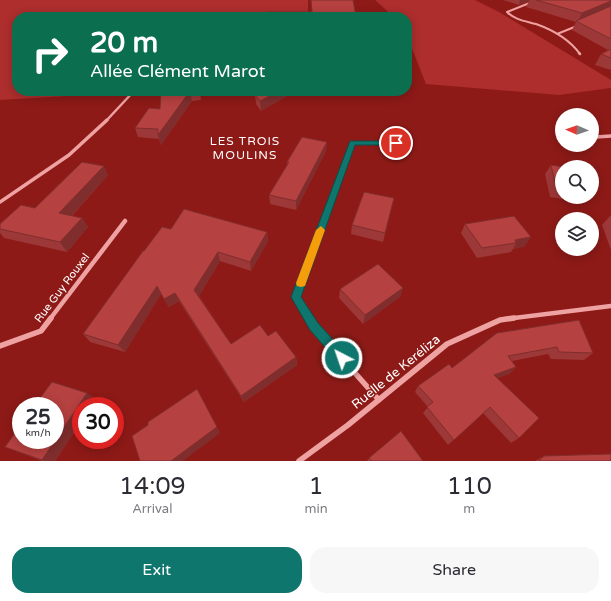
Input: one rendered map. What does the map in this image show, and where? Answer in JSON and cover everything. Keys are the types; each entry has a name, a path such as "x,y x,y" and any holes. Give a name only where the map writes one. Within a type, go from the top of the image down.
{"street":[{"path":"537,0 507,12 514,19 545,28 557,34 573,44 580,54"},
{"path":"557,34 582,23"},
{"path":"0,202 69,155 115,113 130,96"},
{"path":"599,137 611,136"},
{"path":"379,400 314,327 296,297 352,143 396,143"},
{"name":"Rue Guy Rouxel","path":"0,346 41,331 125,221"},
{"name":"Ruelle de Keréliza","path":"299,461 348,425 447,344 500,320 611,306"}],"shaded area":[{"path":"0,0 308,0 308,12 12,12 12,96 66,96 0,100"},
{"path":"375,0 475,0 499,12 611,80 611,88 559,95 426,84 412,49 412,12 388,12"}],"building":[{"path":"311,0 353,0 355,12 312,12"},
{"path":"536,0 611,0 611,1 582,13"},
{"path":"611,6 611,39 576,21"},
{"path":"611,49 611,58 601,54"},
{"path":"161,96 186,96 158,135 158,129 135,128 149,108 160,109"},
{"path":"256,96 270,96 260,101"},
{"path":"302,137 327,142 296,201 269,195 289,162 287,162"},
{"path":"82,162 104,166 59,213 82,218 60,242 0,229 0,224 21,205 35,208"},
{"path":"551,165 555,166 555,183"},
{"path":"364,192 394,198 385,233 352,225"},
{"path":"184,209 267,232 250,262 218,252 194,290 231,344 260,325 268,336 276,331 296,357 241,396 175,293 164,299 157,286 118,345 83,334 162,227 171,229"},
{"path":"514,216 531,237 515,240 516,243 482,248 465,224"},
{"path":"378,264 403,288 365,315 340,289"},
{"path":"579,320 593,353 559,352 557,347 508,356 516,367 494,375 539,418 519,438 490,407 454,440 427,407 433,402 418,386 449,364 452,368 497,333"},
{"path":"52,382 87,393 84,397 72,397 72,415 64,427 64,397 41,397"},
{"path":"197,389 217,427 171,461 140,461 132,436 148,425 148,422"},
{"path":"401,431 423,461 372,461 369,458"},
{"path":"12,437 12,449 49,449 42,460 5,447"},
{"path":"611,454 611,461 539,461 544,456"}],"slow traffic":[{"path":"301,283 321,230"}],"district":[{"name":"LES TROIS MOULINS","path":"245,148"}],"route":[{"path":"342,358 314,327 296,297 352,143 396,143"}]}
